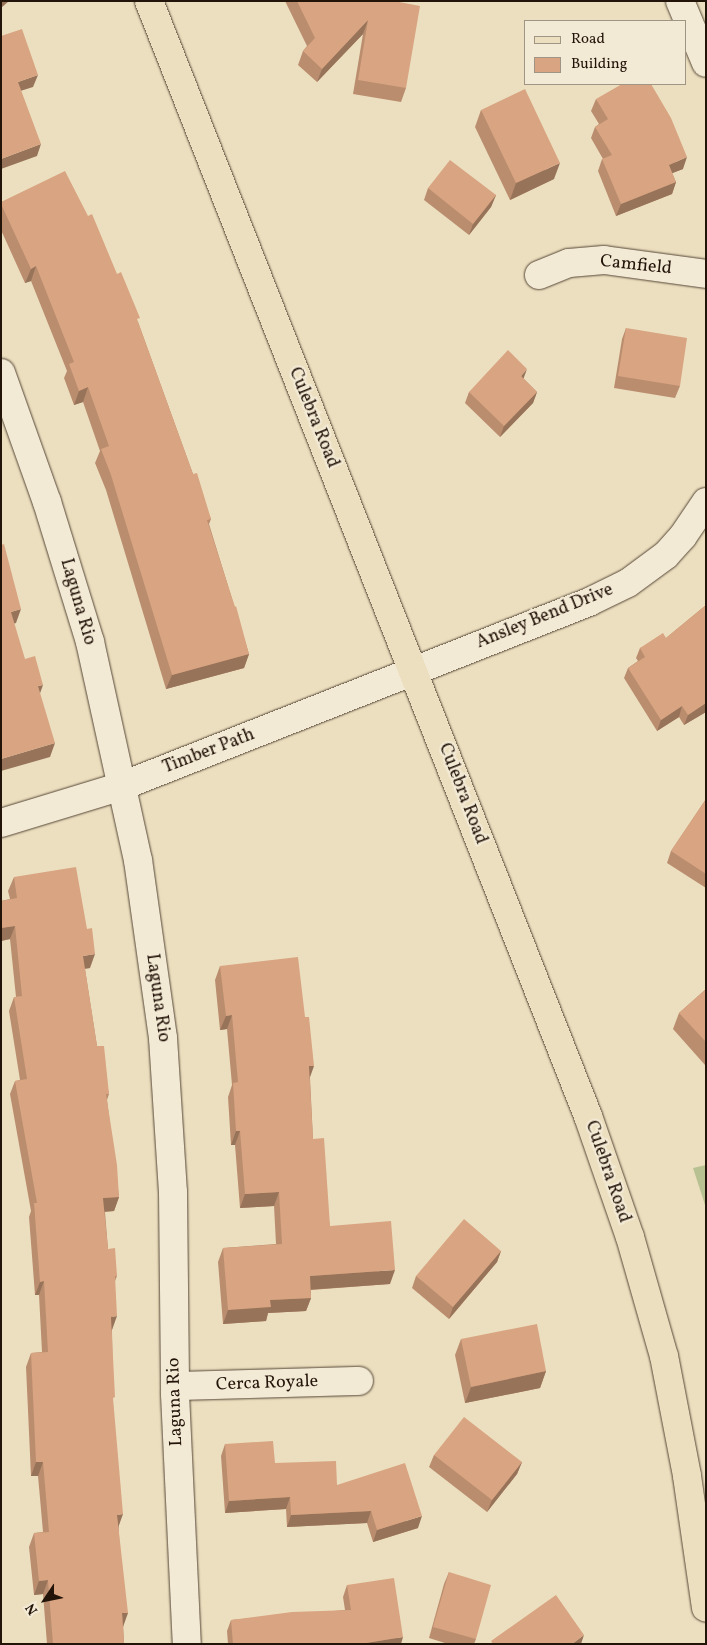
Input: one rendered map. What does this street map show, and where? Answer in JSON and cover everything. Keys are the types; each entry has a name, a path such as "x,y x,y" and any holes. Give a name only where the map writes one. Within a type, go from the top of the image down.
{"main road":[{"name":"Culebra Road","path":"149,1 588,1116 630,1236 664,1356 687,1476 706,1608"}],"street":[{"path":"680,1 706,63"},
{"name":"Camfield","path":"538,275 569,263 604,260 706,274"},
{"name":"Laguna Rio","path":"1,373 47,502 90,642 138,860 163,1038 173,1192 175,1386 187,1644"},
{"name":"Ansley Bend Drive","path":"413,670 589,602 628,582 666,555 683,536 706,502"},
{"name":"Timber Path","path":"1,823 122,786 413,670"},
{"name":"Cerca Royale","path":"175,1386 359,1381"}],"green space":[{"path":"706,1165 706,1208 693,1168"}],"building":[{"path":"297,1 394,1 420,6 406,88 358,80 368,20 322,69 303,51 315,38"},
{"path":"22,29 38,75 18,82 41,144 1,159 1,36"},
{"path":"620,85 652,85 671,118 687,157 669,165 676,182 621,204 602,159 612,155 595,127 608,119 596,99"},
{"path":"525,89 560,163 516,183 481,110"},
{"path":"450,160 496,195 473,224 428,188"},
{"path":"65,171 88,216 92,214 117,274 121,272 140,318 137,319 193,474 197,473 211,519 207,520 236,606 249,654 172,675 111,475 101,449 109,446 88,387 79,391 69,364 74,362 36,266 31,269 1,204 1,202"},
{"path":"626,328 687,338 680,386 618,376"},
{"path":"508,350 527,369 521,376 537,392 504,426 469,392"},
{"path":"4,544 21,609 11,612 25,659 35,656 43,685 38,686 55,743 1,759 1,545"},
{"path":"706,605 706,703 688,715 682,706 661,720 628,668 645,657 640,648 663,633 666,638"},
{"path":"706,799 706,874 671,851"},
{"path":"76,867 87,929 92,928 95,954 83,956 97,1046 104,1046 109,1094 106,1094 117,1165 119,1197 103,1198 108,1249 115,1248 117,1276 115,1276 117,1316 111,1317 115,1397 113,1398 123,1514 117,1515 128,1613 122,1613 124,1644 53,1644 48,1580 39,1581 34,1533 49,1532 43,1462 36,1462 31,1353 48,1352 44,1281 40,1282 34,1203 37,1203 15,1081 27,1079 14,997 22,996 15,926 1,928 1,901 17,898 14,877"},
{"path":"298,957 305,1017 309,1017 314,1066 309,1066 313,1139 324,1138 330,1226 391,1221 395,1270 310,1276 311,1298 270,1300 271,1307 228,1310 223,1248 282,1244 279,1192 245,1194 240,1131 236,1131 233,1083 238,1082 232,1015 226,1016 220,966"},
{"path":"706,989 706,1042 679,1013"},
{"path":"464,1219 501,1251 453,1307 416,1276"},
{"path":"537,1324 546,1371 471,1387 461,1339"},
{"path":"464,1417 522,1462 492,1500 434,1455"},
{"path":"273,1441 275,1463 336,1461 337,1485 405,1463 422,1516 377,1530 371,1511 291,1515 290,1497 229,1501 225,1444"},
{"path":"449,1572 491,1585 476,1639 433,1627"},
{"path":"394,1578 403,1637 360,1644 233,1644 231,1620 292,1612 351,1610 347,1585"},
{"path":"556,1595 584,1635 572,1644 493,1644 491,1641"}]}
